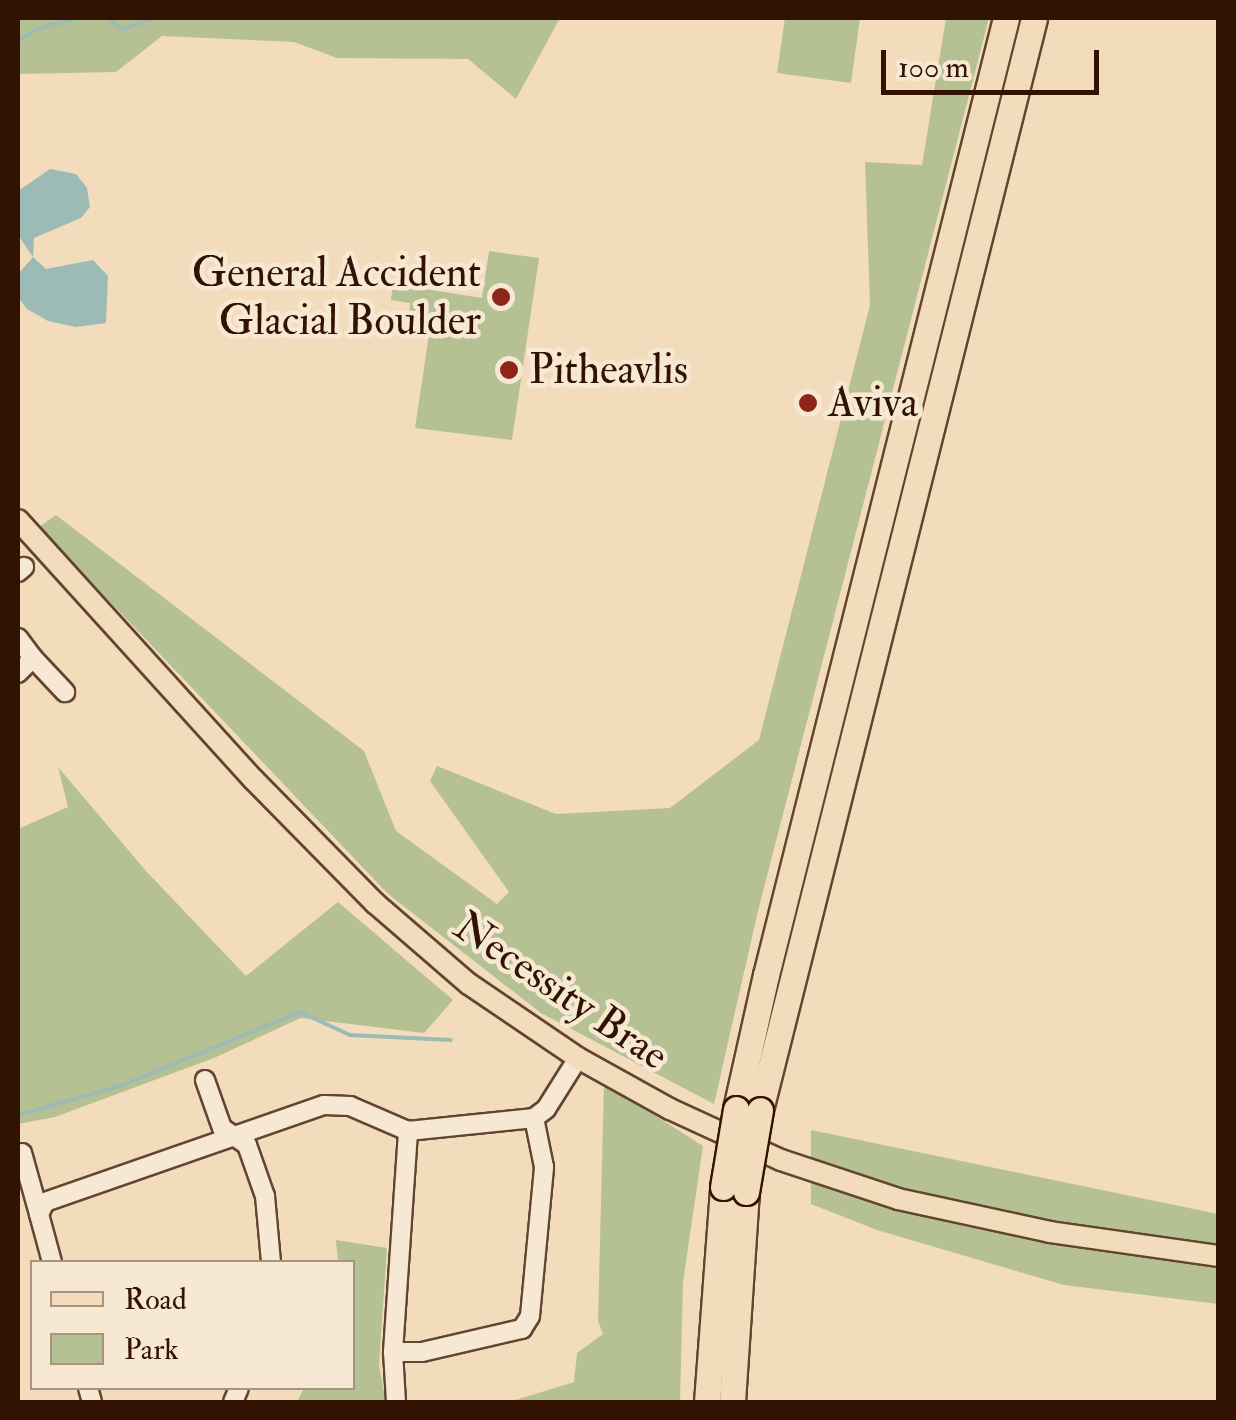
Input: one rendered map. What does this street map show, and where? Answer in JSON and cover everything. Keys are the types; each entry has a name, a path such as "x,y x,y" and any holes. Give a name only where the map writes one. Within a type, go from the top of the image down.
{"highway":[{"path":"707,1402 735,1189 775,936 1006,18"},
{"path":"748,1110 1034,18"},
{"path":"732,1402 735,1189"}],"main road":[{"name":"Necessity Brae","path":"18,520 254,780 375,903 468,984 578,1058 670,1108 781,1160 898,1199 1050,1232 1218,1256"}],"street":[{"path":"18,638 65,692"},
{"path":"18,673 33,658"},
{"path":"39,1214 45,1202 210,1148 218,1139 324,1105 350,1106 408,1130 534,1118 546,1109 578,1058"},
{"path":"205,1080 222,1128 247,1145 265,1196 271,1260"},
{"path":"393,1352 422,1352 522,1329 530,1316 544,1167 534,1118"},
{"path":"396,1402 393,1352 408,1130"},
{"path":"22,1153 51,1260"}],"green space":[{"path":"18,18 560,18 516,99 468,59 337,58 294,42 162,36 116,72 18,74"},
{"path":"785,18 860,18 851,83 777,73"},
{"path":"946,18 989,18 758,911 714,1104 541,1013 388,894 39,527 56,515 364,751 396,831 497,904 509,892 430,781 437,766 556,814 670,808 759,740 870,305 865,162 922,165"},
{"path":"489,251 539,258 512,440 415,428 430,328 409,324 410,303 391,300 393,284 482,298"},
{"path":"58,767 146,871 246,976 338,902 453,1000 424,1033 301,1018 214,1058 55,1117 18,1124 18,829 68,807"},
{"path":"604,1083 703,1146 683,1282 680,1402 509,1402 574,1382 577,1353 603,1334 598,1321"},
{"path":"811,1130 1218,1214 1218,1304 1064,1285 877,1230 811,1204"},
{"path":"336,1240 387,1248 379,1365 386,1402 297,1402 303,1390 355,1390 355,1260 338,1260"}],"water":[{"path":"50,169 76,174 87,188 90,207 81,218 34,238 33,257 18,235 18,191"},
{"path":"33,257 46,269 93,260 108,276 106,323 76,327 48,321 27,309 18,297 18,274"}],"waterway":[{"path":"18,41 37,29 77,18"},
{"path":"107,18 123,29 153,18"},
{"path":"157,18 180,18"},
{"path":"18,1115 123,1085 300,1012 350,1035 451,1040"}],"place":[{"name":"General Accident Glacial Boulder","path":"501,297"},
{"name":"Pitheavlis","path":"509,370"},
{"name":"Aviva","path":"808,403"}]}
